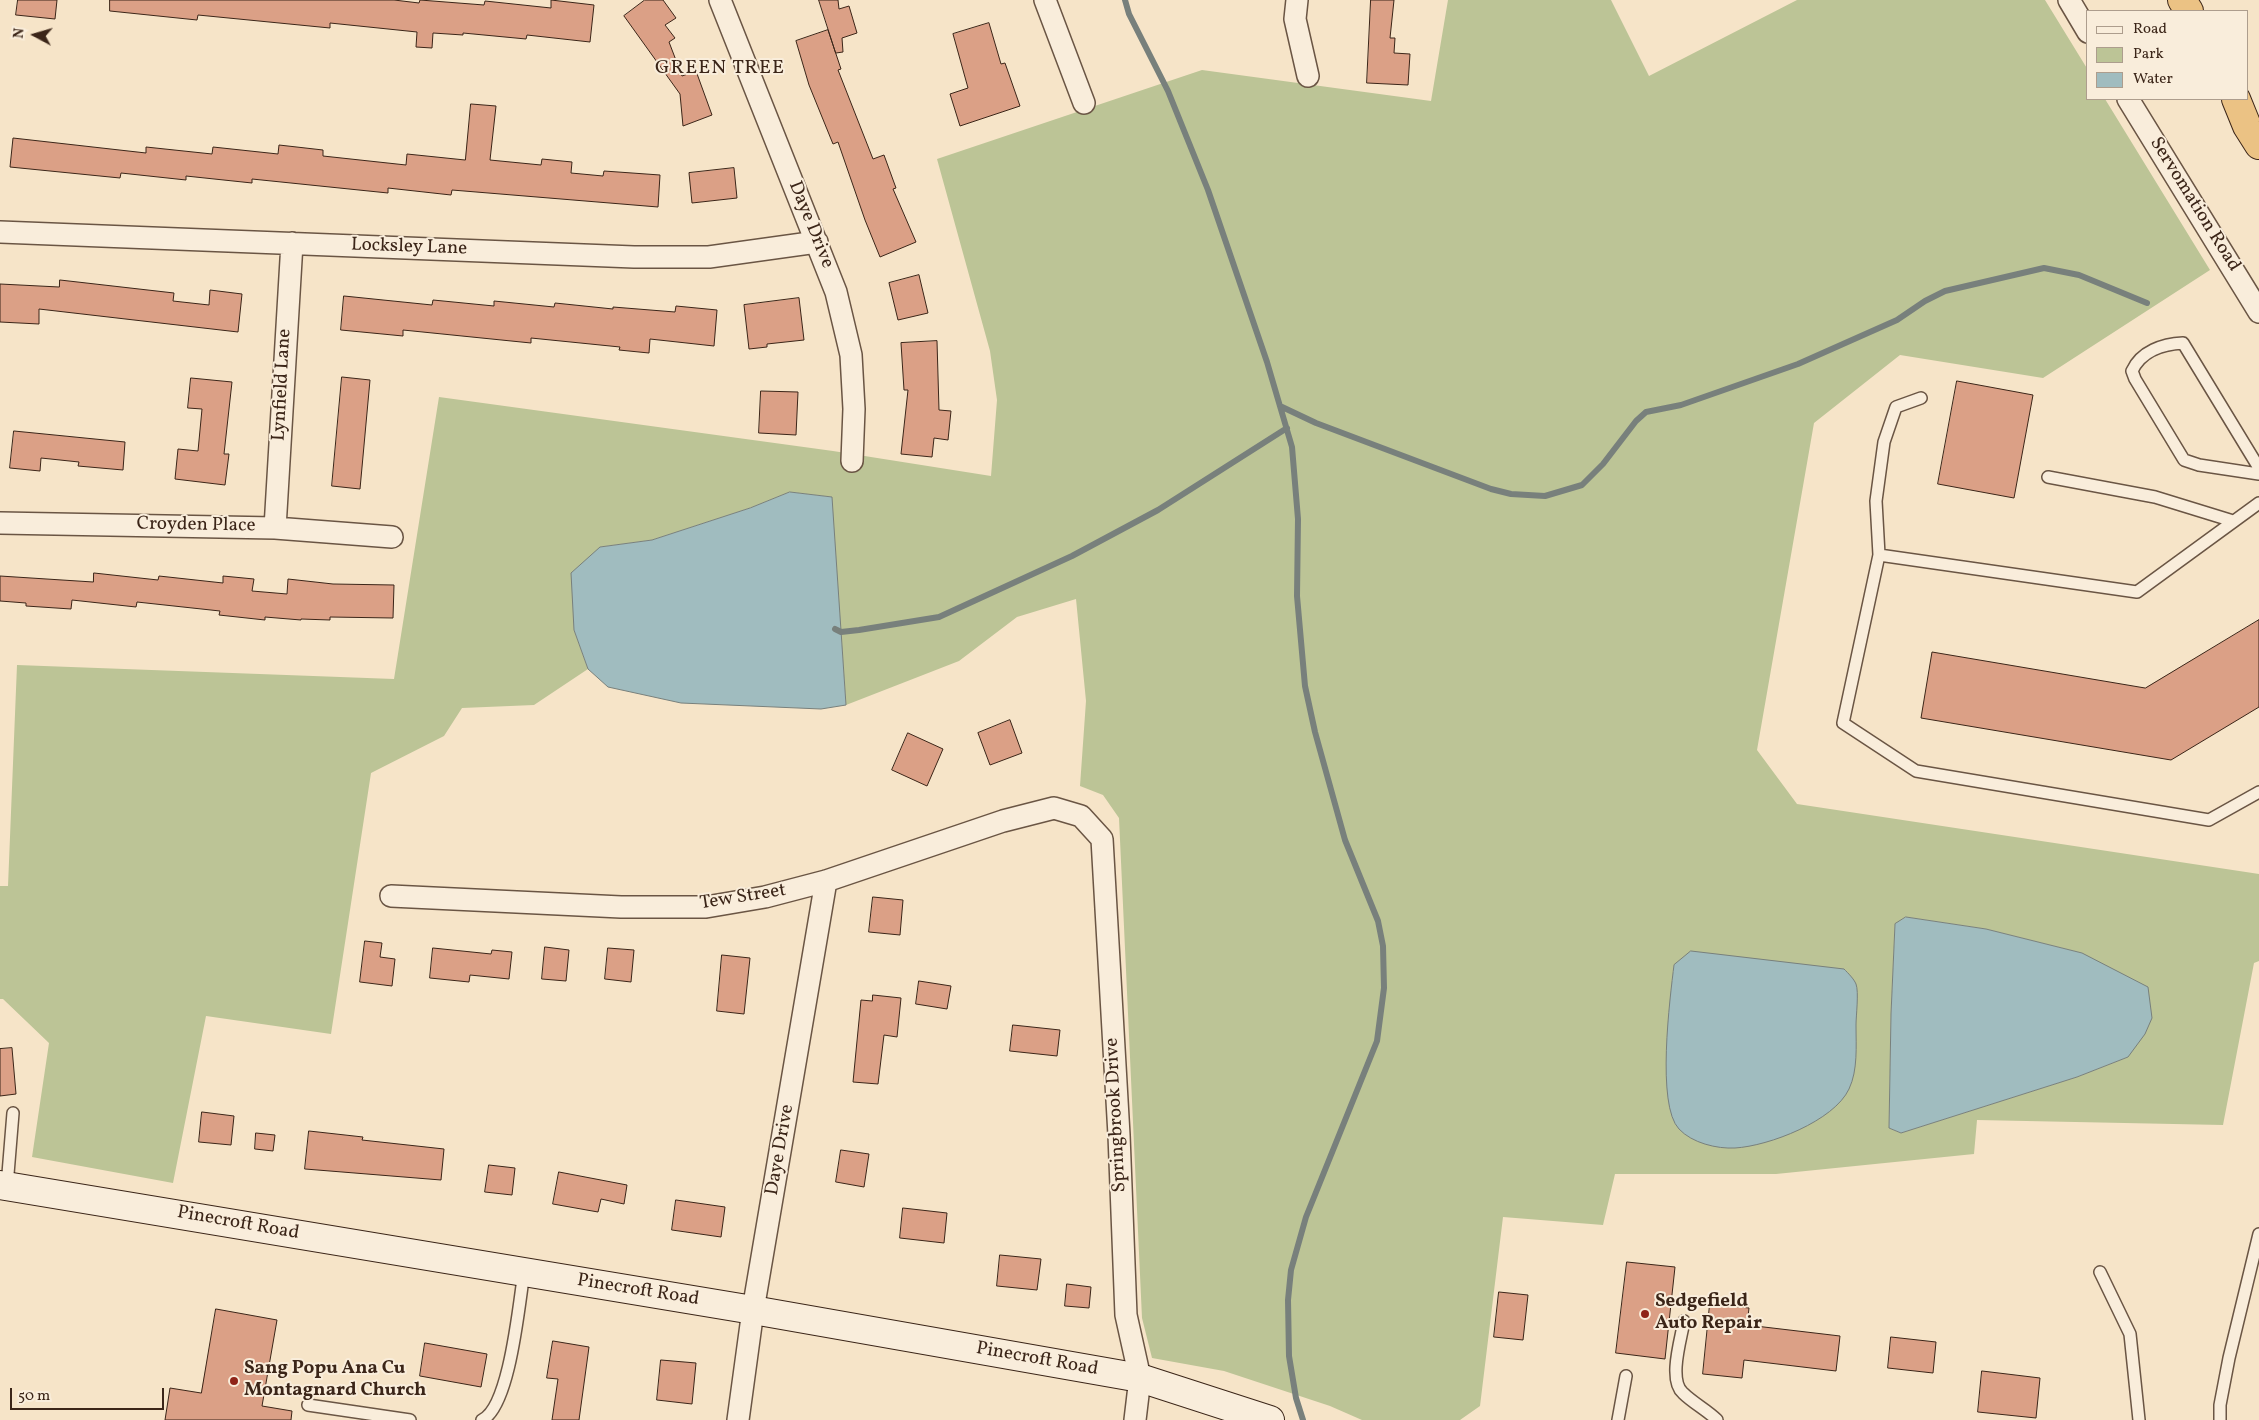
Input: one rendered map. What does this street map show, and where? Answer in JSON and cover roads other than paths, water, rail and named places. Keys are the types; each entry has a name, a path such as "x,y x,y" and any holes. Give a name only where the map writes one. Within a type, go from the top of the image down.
{"highway":[{"path":"2249,97 2259,112"},
{"path":"2236,100 2247,126 2259,145"}],"street":[{"name":"Daye Drive","path":"720,0 836,292 851,355 854,409 852,462"},
{"path":"1045,0 1084,103"},
{"path":"1297,0 1295,19 1308,76"},
{"path":"2069,0 2086,29"},
{"name":"Servomation Road","path":"2129,100 2259,312"},
{"name":"Locksley Lane","path":"0,232 644,257 708,257 817,242"},
{"name":"Lynfield Lane","path":"275,528 292,243"},
{"name":"Croyden Place","path":"0,523 275,528 392,537"},
{"name":"Tew Street","path":"390,896 621,907 706,907 765,897 826,881 1003,821 1054,808 1081,816"},
{"name":"Springbrook Drive","path":"1081,816 1102,839 1119,1135 1126,1315 1140,1378 1135,1420"},
{"name":"Daye Drive","path":"738,1420 753,1310 826,881"},
{"name":"Pinecroft Road","path":"4,1185 753,1310 1140,1378 1270,1420"}],"lane":[{"path":"2259,468 2183,343 2168,344 2157,348 2136,362 2132,371 2135,379 2184,460 2199,465 2259,474"},
{"path":"1921,398 1896,407 1884,442 1876,501 1879,555 1843,723 1916,771 2209,820 2259,792"},
{"path":"2048,477 2155,498 2233,521"},
{"path":"1879,555 2137,592 2259,502"},
{"path":"4,1185 13,1113"},
{"path":"2220,1420 2220,1405 2229,1358 2259,1234"},
{"path":"482,1420 488,1417 500,1398 509,1364 524,1272"},
{"path":"2100,1272 2130,1334 2139,1420"},
{"path":"1684,1321 1675,1373 1676,1383 1680,1392 1717,1420"},
{"path":"1618,1420 1626,1376"},
{"path":"308,1405 410,1420"}],"water":[{"path":"790,492 832,497 846,705 821,709 681,703 608,687 588,669 574,630 571,573 600,547 652,540 750,508"},
{"path":"1906,917 1986,929 2082,953 2148,987 2152,1018 2145,1034 2128,1057 2077,1077 1901,1133 1889,1128 1895,924"},
{"path":"1691,951 1844,969 1851,976 1856,984 1857,993 1855,1066 1852,1082 1841,1101 1830,1111 1799,1130 1749,1146 1735,1148 1705,1144 1684,1134 1679,1129 1672,1116 1668,1098 1666,1050 1674,965"}],"waterway":[{"path":"1125,0 1129,14 1168,91 1208,190 1267,362 1292,447 1298,519 1297,596 1305,686 1315,732 1345,840 1378,921 1383,946 1384,988 1377,1041 1306,1217 1291,1270 1288,1300 1289,1356 1296,1398 1303,1420"},
{"path":"1280,406 1316,423 1491,489 1511,494 1545,496 1582,485 1603,464 1636,421 1646,412 1681,405 1798,364 1897,320 1925,301 1945,291 2044,268 2079,275 2147,303"},
{"path":"835,629 841,632 859,630 939,617 1072,556 1158,510 1287,428"}],"place":[{"name":"Sedgefield Auto Repair","path":"1645,1314"},
{"name":"Sang Popu Ana Cu Montagnard Church","path":"234,1381"}],"district":[{"name":"GREEN TREE","path":"720,69"}]}
